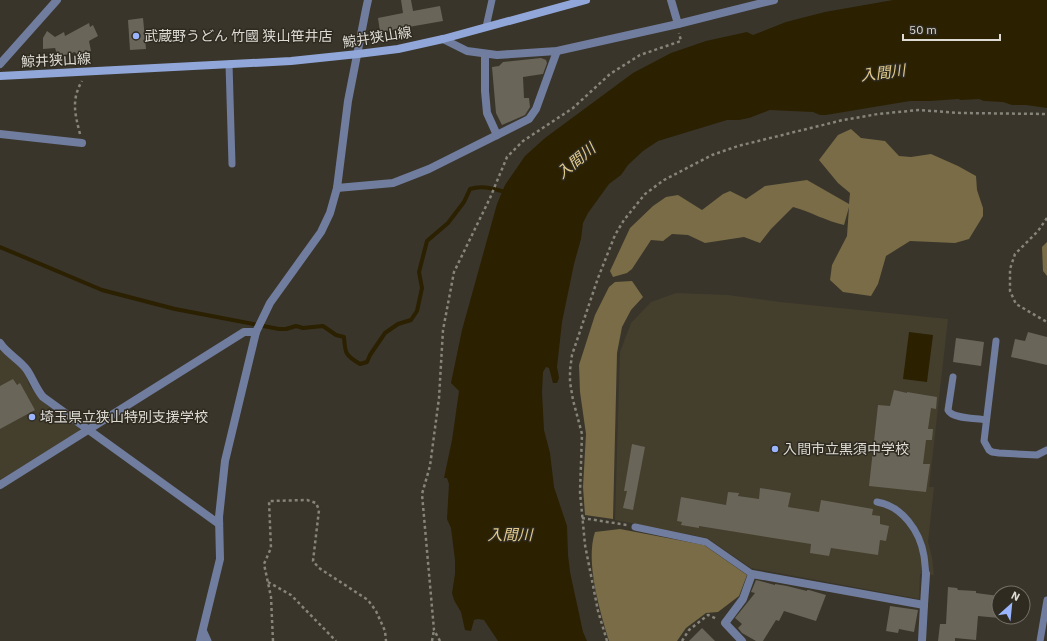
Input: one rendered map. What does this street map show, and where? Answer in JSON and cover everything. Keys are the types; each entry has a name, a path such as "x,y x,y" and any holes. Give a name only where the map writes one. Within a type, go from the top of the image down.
{"main road":[{"name":"鯨井狭山線","path":"0,76 291,61 398,49 443,39 586,0"}],"street":[{"path":"0,64 57,0"},
{"path":"200,641 204,630 220,559 219,524 225,461 256,332 270,303 321,232 330,213 337,188 348,101 368,0"},
{"path":"671,0 678,24"},
{"path":"443,39 467,51 497,56 557,51 678,24 774,0"},
{"path":"337,188 393,183 429,169 529,119 536,109 557,51"},
{"path":"485,54 484,91 487,113 497,135"},
{"path":"0,134 82,143"},
{"path":"0,485 244,332 256,332"},
{"path":"0,343 6,351 27,370 38,392 44,397 219,524"},
{"path":"742,641 725,623 742,599 752,574 924,605"},
{"path":"922,641 926,574"}],"lane":[{"path":"486,27 492,0"},
{"path":"229,64 232,164"},
{"path":"996,341 984,441 989,450 992,452 1037,455 1047,450"},
{"path":"953,377 948,413 954,416 986,420"},
{"path":"877,502 897,510 906,518 920,542 924,555 926,574"},
{"path":"635,527 706,542 752,574"},
{"path":"1040,641 1047,600"},
{"path":"204,630 208,641"}],"path":[{"path":"432,641 434,630 422,494 430,466 439,398 443,330 454,272 490,198 507,157 523,141 573,108 610,74 640,55 681,41 678,24"},
{"path":"82,143 76,118 75,98 87,72"},
{"path":"607,641 598,611 585,545 580,492 582,434 573,400 570,370 572,355 598,278 615,235 624,220 645,194 664,180 712,155 738,146 843,120 878,114 918,110 960,113 1047,114"},
{"path":"1047,218 1038,231 1015,254 1010,269 1010,290 1016,304 1047,322"},
{"path":"273,641 271,597 264,564 271,548 269,501 307,500 316,503 319,510 313,561 319,568 368,600 376,611 384,631 386,641"},
{"path":"582,518 635,527"},
{"path":"268,582 292,595 336,641"},
{"path":"682,641 689,630 708,615 725,623"},
{"path":"434,630 440,641"}],"shaded area":[{"path":"851,129 861,138 885,141 899,156 911,157 931,154 976,176 977,190 983,208 983,216 969,239 955,243 910,241 886,256 878,284 871,296 843,292 830,280 832,265 847,236 849,207 844,225 793,207 771,229 760,243 744,237 705,243 688,235 672,234 663,241 651,240 632,269 627,273 613,277 610,271 630,228 653,206 666,197 678,195 702,210 723,194 730,191 746,199 765,186 807,180 849,204 850,193 838,183 819,160 838,135"},
{"path":"1047,242 1047,276 1043,271 1042,247"},
{"path":"632,281 643,297 631,310 622,327 617,353 613,519 585,515 583,487 586,434 580,392 579,365 595,315 609,287 615,282"},
{"name":"入間市立黒須中学校","path":"676,293 728,295 780,302 948,319 929,487 934,487 928,542 932,557 934,575 920,574 919,599 751,568 707,538 615,520 620,352 631,323 651,302"},
{"name":"埼玉県立狭山特別支援学校","path":"0,350 25,371 29,385 39,397 48,406 79,428 80,431 0,480"},
{"path":"620,529 704,545 747,575 739,596 718,612 706,613 686,628 677,641 609,641 595,586 592,544 595,532"}],"water":[{"name":"入間川","path":"893,0 1047,0 1047,108 1012,105 1003,102 984,101 979,99 958,99 910,101 826,115 820,115 813,112 770,110 749,118 727,120 658,141 643,151 628,165 621,175 609,184 588,213 583,223 581,239 574,264 562,322 557,367 559,378 557,383 553,383 549,368 546,367 543,372 542,392 544,430 550,453 554,487 567,526 570,572 583,632 587,641 498,641 484,620 478,619 474,620 471,631 465,630 461,612 452,593 455,574 455,560 451,528 447,519 449,484 447,478 444,478 452,440 459,391 451,383 462,330 497,204 505,185 525,156 545,138 633,73 671,53 706,41 747,32 753,35 786,22 825,12"},
{"path":"909,332 933,335 927,382 903,379"}],"building":[{"path":"401,0 411,0 413,11 440,6 443,21 380,32 378,18 403,13"},
{"name":"武蔵野うどん 竹國 狭山笹井店","path":"143,18 146,49 130,50 128,20"},
{"path":"89,23 90,27 93,25 98,36 89,41 91,51 77,55 75,52 58,57 55,48 43,49 43,38 47,31 55,37 64,32 65,36"},
{"path":"541,58 546,60 547,63 543,74 523,77 524,98 529,98 530,107 525,115 502,125 496,113 492,67 499,66 503,62"},
{"path":"1028,332 1047,337 1047,365 1011,357 1015,339 1025,341"},
{"path":"956,338 984,342 981,366 953,362"},
{"path":"13,379 17,385 20,383 35,410 0,429 0,386"},
{"path":"894,390 937,397 936,409 931,408 928,429 933,429 932,440 926,440 923,464 930,464 926,492 869,486 878,405 890,406"},
{"path":"632,444 645,447 633,510 623,508 627,491 624,491"},
{"path":"760,488 791,493 788,507 819,512 821,500 873,509 872,515 880,516 880,524 889,526 886,541 880,540 878,555 831,548 829,556 810,553 811,544 699,526 699,528 681,525 682,522 677,521 681,497 726,505 728,492 739,493 738,496 759,499"},
{"path":"756,580 775,585 787,586 807,591 809,590 826,595 816,621 784,611 779,621 776,620 763,641 756,641 742,633 738,628 742,624 735,618 755,593 751,592"},
{"path":"948,587 991,595 991,617 978,616 976,640 955,638 955,641 938,641 940,624 946,624"},
{"path":"890,606 918,610 914,632 899,629 898,633 886,631"},
{"path":"702,628 715,641 689,641"}],"waterway":[{"path":"0,247 102,290 175,309 279,329 286,329 296,326 303,328 323,326 336,335 344,337 347,353 351,358 360,364 367,362 385,333 398,324 411,320 417,311 422,288 419,272 427,241 448,223 464,202 470,189 484,187 506,192"}],"place":[{"name":"武蔵野うどん 竹國 狭山笹井店","path":"136,36"},
{"name":"埼玉県立狭山特別支援学校","path":"32,417"},
{"name":"入間市立黒須中学校","path":"775,449"}]}
